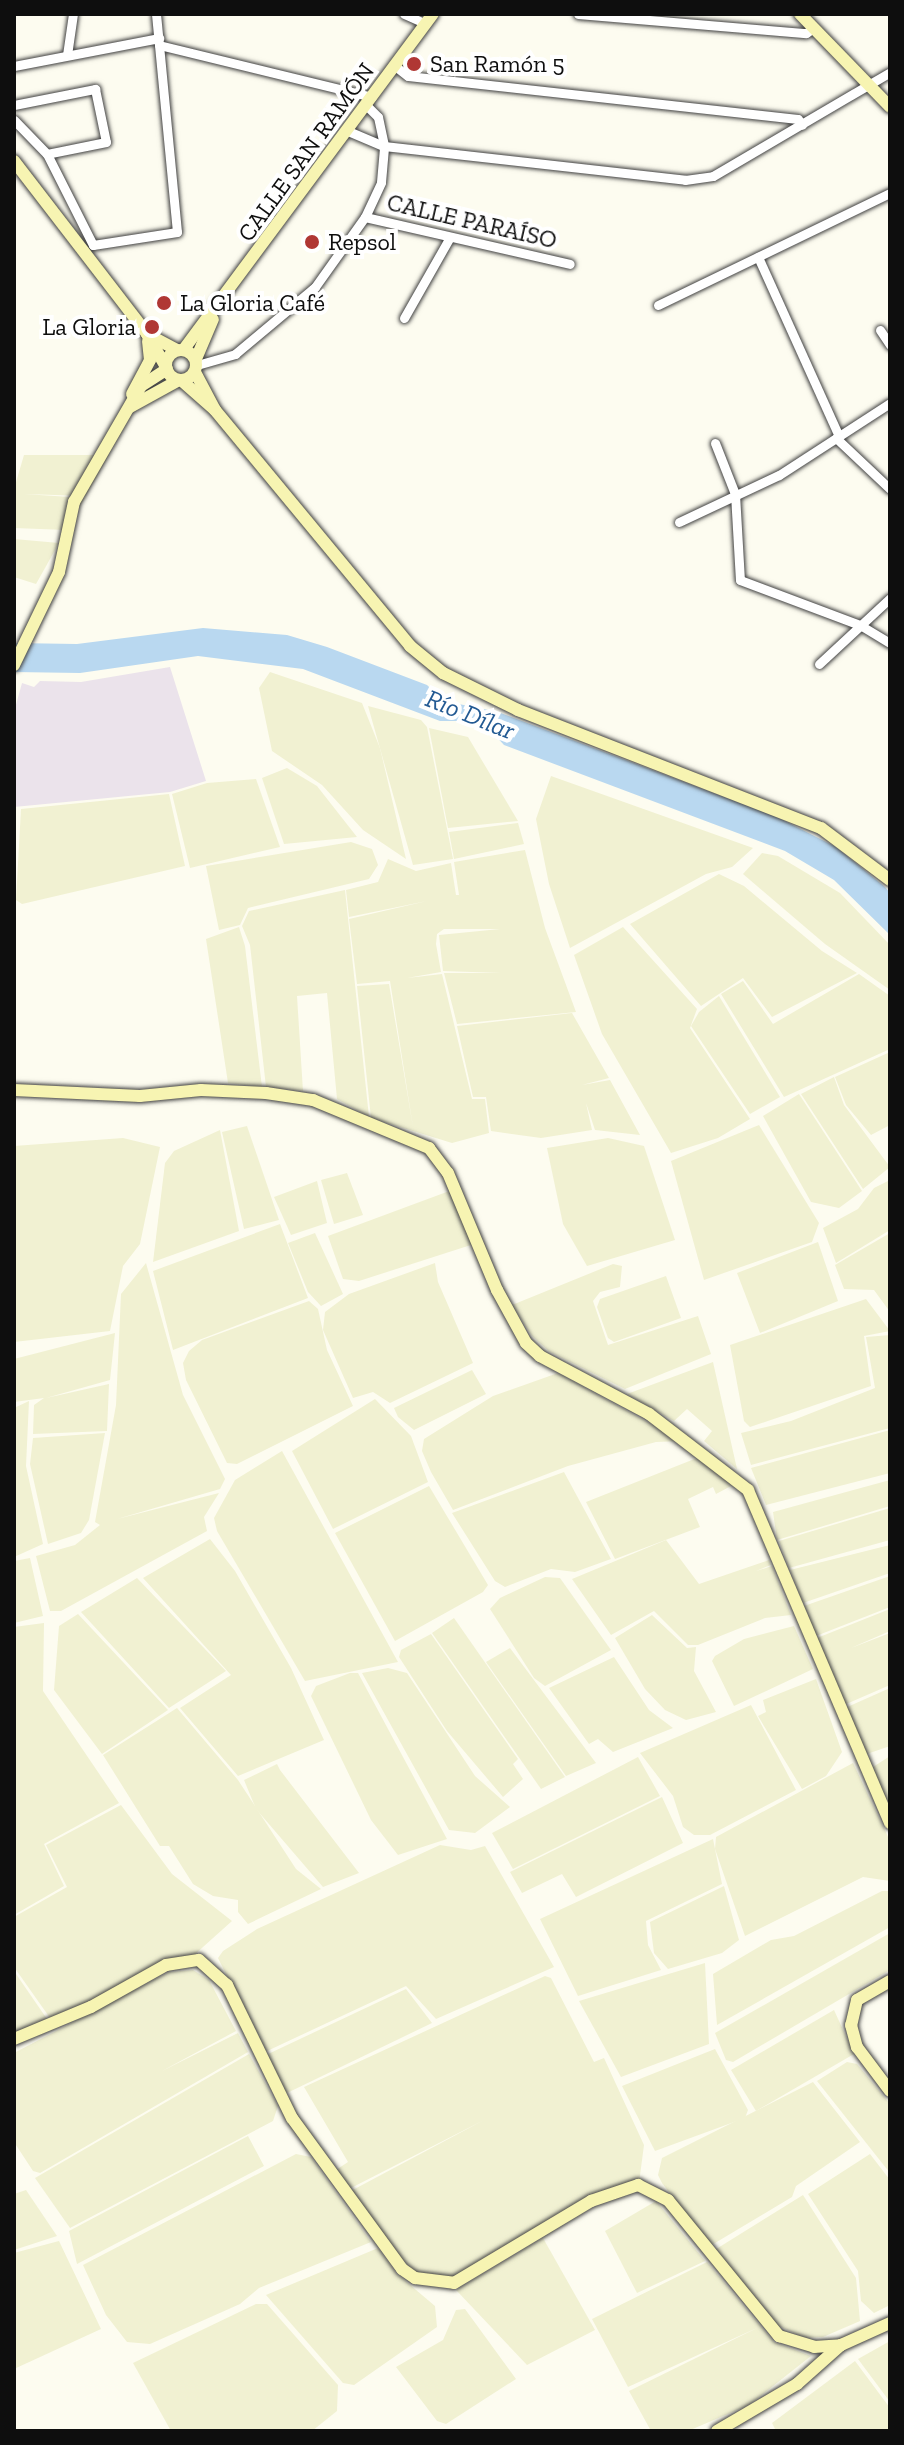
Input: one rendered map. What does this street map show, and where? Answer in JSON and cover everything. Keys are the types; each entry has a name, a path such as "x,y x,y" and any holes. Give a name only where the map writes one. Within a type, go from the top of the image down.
{"street":[{"path":"67,55 73,14"},
{"path":"14,120 47,154 88,239 100,247 177,232 156,14"},
{"path":"404,14 430,19"},
{"path":"578,14 806,33 814,28"},
{"path":"696,14 700,24"},
{"path":"800,14 890,107"},
{"name":"CALLE SAN RAMÓN","path":"127,409 141,386 166,368 214,316 430,19"},
{"path":"14,66 159,41 369,101 378,117 384,146 381,182 365,217 315,287 269,329 235,354 196,365 180,380 127,409"},
{"path":"395,66 408,76 798,119 802,125"},
{"path":"348,131 384,146 685,180 713,176 890,72"},
{"path":"14,105 95,89 106,142 47,154"},
{"path":"14,161 147,334 166,368 215,410 410,646 443,673 518,710 821,828 890,880"},
{"path":"658,305 890,193"},
{"name":"CALLE PARAÍSO","path":"365,217 570,264"},
{"path":"404,318 450,237"},
{"path":"758,257 838,437 890,489"},
{"name":"CALLE SAN RAMÓN","path":"196,365 214,316"},
{"path":"880,330 890,345"},
{"path":"147,334 180,350 196,365 215,410"},
{"path":"14,665 59,572 74,502 127,409 138,375 150,360 147,334"},
{"path":"679,522 779,475 890,403"},
{"path":"715,443 735,494 740,580 860,625 890,643"},
{"path":"819,664 890,598"},
{"path":"14,1090 140,1096 201,1090 266,1093 313,1100 429,1148 448,1173 497,1290 526,1343 540,1356 649,1414 699,1447 748,1490 890,1823"},
{"path":"14,2039 91,2007 166,1965 199,1960 227,1985 292,2118 402,2269 415,2278 454,2283 591,2201 638,2185 668,2200 779,2336 814,2347 841,2345"},
{"path":"890,1981 857,2000 851,2025 857,2047 890,2091"},
{"path":"717,2431 797,2384 841,2345 890,2323"}],"shaded area":[{"path":"170,667 206,781 170,792 14,807 14,712 22,683 34,687 40,681 81,682"}],"green space":[{"path":"24,455 109,455 86,496 24,494 85,498 66,530 14,528 14,489"},
{"path":"14,539 59,543 36,584 14,577"},
{"path":"270,672 362,703 380,748 406,859 363,830 322,785 272,751 259,688"},
{"path":"368,706 421,720 427,727 453,859 413,865"},
{"path":"429,728 468,737 518,821 448,828"},
{"path":"287,768 317,786 357,837 284,844 262,778"},
{"path":"551,776 753,848 732,867 706,874 570,948 549,884 536,819"},
{"path":"256,779 280,847 190,868 172,794 207,783"},
{"path":"169,794 185,866 22,904 16,900 21,809"},
{"path":"518,823 524,844 454,859 449,832"},
{"path":"351,842 372,849 378,865 369,879 248,908 240,925 219,930 206,866"},
{"path":"525,850 545,928 576,1012 457,1024 444,973 501,973 443,971 439,935 500,929 444,929 437,934 436,944 441,972 407,978 442,974 472,1099 485,1099 489,1133 452,1143 371,1118 357,986 389,984 413,1127 390,981 357,984 349,919 427,901 349,917 346,890 378,882 388,859 416,871 451,863 456,895 459,895 454,862"},
{"path":"762,853 778,856 840,893 890,945 890,990 825,944 743,874"},
{"path":"719,874 744,886 822,951 857,973 772,1017 743,978 701,1006 630,924"},
{"path":"345,890 369,1117 337,1099 327,993 297,996 303,1091 266,1087 250,945 242,926 249,911"},
{"path":"239,927 245,946 262,1087 228,1083 206,939"},
{"path":"623,927 697,1009 690,1028 750,1119 718,1138 671,1153 602,1034 574,955"},
{"path":"859,974 890,996 890,1049 784,1097 721,994 743,981 773,1024"},
{"path":"719,996 780,1097 750,1114 691,1026 699,1012"},
{"path":"572,1013 609,1078 582,1085 610,1080 640,1135 595,1130 586,1103 592,1130 541,1138 491,1131 486,1097 473,1097 457,1026"},
{"path":"890,1052 890,1125 871,1135 846,1105 835,1077"},
{"path":"834,1077 844,1105 890,1167 863,1189 801,1094"},
{"path":"799,1094 862,1191 839,1208 811,1202 763,1116"},
{"path":"759,1125 819,1223 812,1242 704,1280 671,1161"},
{"path":"247,1126 279,1220 244,1229 222,1132"},
{"path":"220,1130 239,1231 153,1262 165,1163 174,1151"},
{"path":"123,1138 160,1147 140,1244 123,1266 110,1331 14,1342 14,1146"},
{"path":"608,1138 644,1146 675,1240 587,1266 563,1224 547,1148"},
{"path":"347,1173 363,1215 334,1224 321,1180"},
{"path":"890,1180 890,1230 836,1263 823,1228 858,1209 874,1188"},
{"path":"317,1181 327,1223 291,1235 274,1197"},
{"path":"452,1190 474,1244 359,1281 343,1279 328,1236"},
{"path":"280,1224 308,1298 173,1350 153,1271"},
{"path":"315,1233 343,1294 321,1306 308,1292 288,1243"},
{"path":"890,1233 890,1312 874,1290 844,1289 835,1265"},
{"path":"818,1242 838,1301 760,1333 737,1273"},
{"path":"146,1263 183,1395 225,1479 220,1489 117,1519 219,1493 204,1517 207,1531 61,1611 50,1611 36,1556 75,1545 100,1525 95,1522 116,1405 121,1294"},
{"path":"435,1263 438,1282 473,1363 390,1403 373,1392 353,1398 323,1330 325,1312 349,1294"},
{"path":"613,1264 622,1266 620,1287 600,1292 593,1301 608,1345 698,1316 711,1354 625,1389 550,1352 532,1336 512,1305"},
{"path":"666,1276 681,1318 614,1342 608,1338 597,1307 600,1299"},
{"path":"866,1299 890,1331 864,1336 871,1386 750,1427 744,1421 730,1345"},
{"path":"309,1301 318,1309 327,1350 353,1406 237,1464 227,1463 186,1380 183,1363 189,1351 202,1340"},
{"path":"115,1333 110,1380 46,1398 109,1384 107,1431 33,1434 34,1405 44,1398 14,1402 14,1359"},
{"path":"890,1335 890,1428 751,1465 741,1433 791,1421 875,1388 866,1337"},
{"path":"713,1362 737,1469 704,1441 712,1431 687,1409 674,1421 627,1394"},
{"path":"472,1370 486,1394 414,1430 398,1417 394,1408"},
{"path":"558,1373 682,1441 656,1442 568,1466 453,1510 422,1451 424,1439 493,1396"},
{"path":"375,1399 411,1436 428,1482 333,1529 292,1451"},
{"path":"29,1401 26,1466 43,1544 14,1557 14,1408"},
{"path":"890,1430 890,1473 766,1505 751,1468"},
{"path":"105,1433 89,1520 81,1533 48,1544 30,1464 33,1438"},
{"path":"282,1451 398,1662 305,1681 217,1531 214,1518 235,1480"},
{"path":"702,1456 733,1485 716,1494 713,1487 688,1499 700,1527 615,1559 586,1502"},
{"path":"564,1472 611,1559 575,1572 551,1569 505,1587 495,1581 452,1513"},
{"path":"890,1480 890,1506 777,1540 773,1512"},
{"path":"429,1486 488,1585 483,1592 395,1641 335,1533"},
{"path":"890,1508 890,1540 789,1568 779,1541"},
{"path":"210,1539 235,1571 291,1668 324,1740 238,1776 180,1708 231,1675 143,1578"},
{"path":"666,1540 699,1584 769,1560 771,1565 756,1571 772,1566 791,1615 765,1618 698,1645 688,1645 654,1611 611,1635 572,1579"},
{"path":"890,1545 890,1573 803,1603 790,1570"},
{"path":"30,1558 43,1616 14,1623 14,1561"},
{"path":"890,1576 890,1607 816,1636 804,1606"},
{"path":"545,1577 560,1578 611,1650 545,1686 534,1678 490,1609 500,1598"},
{"path":"137,1578 226,1671 169,1708 81,1612"},
{"path":"890,1609 890,1631 851,1648 890,1633 890,1685 844,1705 817,1638"},
{"path":"78,1614 168,1710 102,1754 54,1690 59,1626"},
{"path":"652,1615 687,1648 696,1647 694,1671 716,1712 686,1720 665,1710 645,1689 615,1638"},
{"path":"454,1618 565,1777 541,1789 432,1633"},
{"path":"44,1623 43,1691 119,1803 44,1844 64,1886 14,1915 14,1627"},
{"path":"794,1626 813,1669 734,1706 712,1661 715,1656 744,1639"},
{"path":"431,1634 518,1759 513,1764 523,1779 503,1797 447,1731 399,1657 401,1650"},
{"path":"510,1648 596,1763 566,1776 486,1662"},
{"path":"614,1657 649,1710 673,1728 613,1752 598,1739 589,1744 549,1688"},
{"path":"388,1668 407,1673 475,1776 510,1807 475,1833 449,1830 362,1673"},
{"path":"358,1673 447,1839 398,1855 371,1820 311,1696 316,1686"},
{"path":"816,1679 842,1752 826,1776 802,1789 758,1716 766,1712 763,1700"},
{"path":"890,1688 890,1746 864,1755 845,1708"},
{"path":"751,1705 796,1790 710,1835 694,1835 683,1827 673,1796 640,1753"},
{"path":"177,1708 238,1780 296,1869 321,1889 248,1924 238,1912 238,1900 213,1896 193,1884 169,1846 160,1846 103,1755"},
{"path":"890,1756 890,1805 870,1769"},
{"path":"638,1757 660,1796 513,1869 492,1833"},
{"path":"853,1763 890,1841 890,1881 863,1877 745,1936 715,1849 716,1837"},
{"path":"277,1764 359,1873 323,1887 256,1809 244,1780"},
{"path":"662,1797 683,1843 576,1897 562,1874 522,1893 510,1872"},
{"path":"121,1805 172,1874 232,1921 193,1956 50,2018 14,1967 14,1917 67,1887 46,1845"},
{"path":"713,1839 722,1884 646,1921 648,1945 661,1970 578,1996 540,1919"},
{"path":"440,1845 471,1850 485,1846 554,1967 436,2019 406,1986 265,2052 218,1958 223,1951 257,1929"},
{"path":"724,1886 739,1940 722,1953 668,1969 654,1953 650,1922"},
{"path":"882,1891 890,1891 890,1927 717,2025 713,1974 771,1940 794,1936"},
{"path":"890,1933 890,1970 733,2062 726,2060 715,2033"},
{"path":"705,1963 709,2044 621,2077 579,2001"},
{"path":"193,1970 209,1980 236,2031 162,2071 238,2033 248,2052 40,2173 33,2171 14,2142 14,2053 169,1972"},
{"path":"14,1971 47,2019 14,2033"},
{"path":"545,1976 551,1978 594,2062 604,2058 644,2145 639,2183 613,2187 578,2203 453,2279 421,2276 392,2250 349,2192 484,2120 349,2189 336,2170 348,2162 304,2087"},
{"path":"406,1989 432,2023 287,2093 274,2077 266,2055"},
{"path":"834,2010 854,2054 756,2111 731,2070"},
{"path":"715,2049 748,2110 745,2118 655,2151 622,2086"},
{"path":"249,2054 278,2106 273,2121 70,2228 35,2178"},
{"path":"847,2062 857,2064 890,2104 890,2173 817,2081"},
{"path":"813,2082 860,2142 796,2186 792,2197 710,2246 662,2183 658,2175 662,2158"},
{"path":"248,2136 264,2166 77,2264 69,2231"},
{"path":"296,2154 311,2157 371,2242 259,2288 240,2304 150,2344 127,2342 106,2315 83,2265"},
{"path":"870,2154 890,2180 890,2305 874,2313 861,2301 858,2271 808,2194"},
{"path":"26,2190 57,2236 14,2250 14,2194"},
{"path":"803,2195 856,2278 860,2321 823,2337 805,2338 770,2322 713,2251"},
{"path":"656,2201 705,2261 637,2293 605,2231"},
{"path":"543,2238 595,2330 527,2365 456,2290"},
{"path":"59,2241 101,2329 14,2369 14,2253"},
{"path":"378,2248 396,2273 435,2306 437,2327 354,2385 343,2383 266,2295"},
{"path":"707,2262 774,2342 811,2356 749,2405 688,2431 651,2431 629,2391 759,2327 628,2387 592,2319"},
{"path":"256,2304 267,2304 338,2385 337,2411 312,2431 171,2431 133,2363"},
{"path":"465,2309 516,2379 446,2424 437,2421 396,2367 443,2340 456,2310"},
{"path":"890,2341 890,2402 858,2359"},
{"path":"855,2361 890,2408 890,2431 776,2431 772,2423"}],"water":[{"name":"Río Dílar","path":"203,628 287,635 327,647 427,685 444,701 498,712 777,817 836,847 885,887 890,893 890,935 834,880 785,851 504,745 493,733 461,721 440,721 303,669 198,656 80,673 14,672 14,643 77,644"}],"place":[{"name":"San Ramón 5","path":"414,64"},
{"name":"Repsol","path":"312,242"},
{"name":"La Gloria Café","path":"164,303"},
{"name":"La Gloria","path":"152,327"}]}
